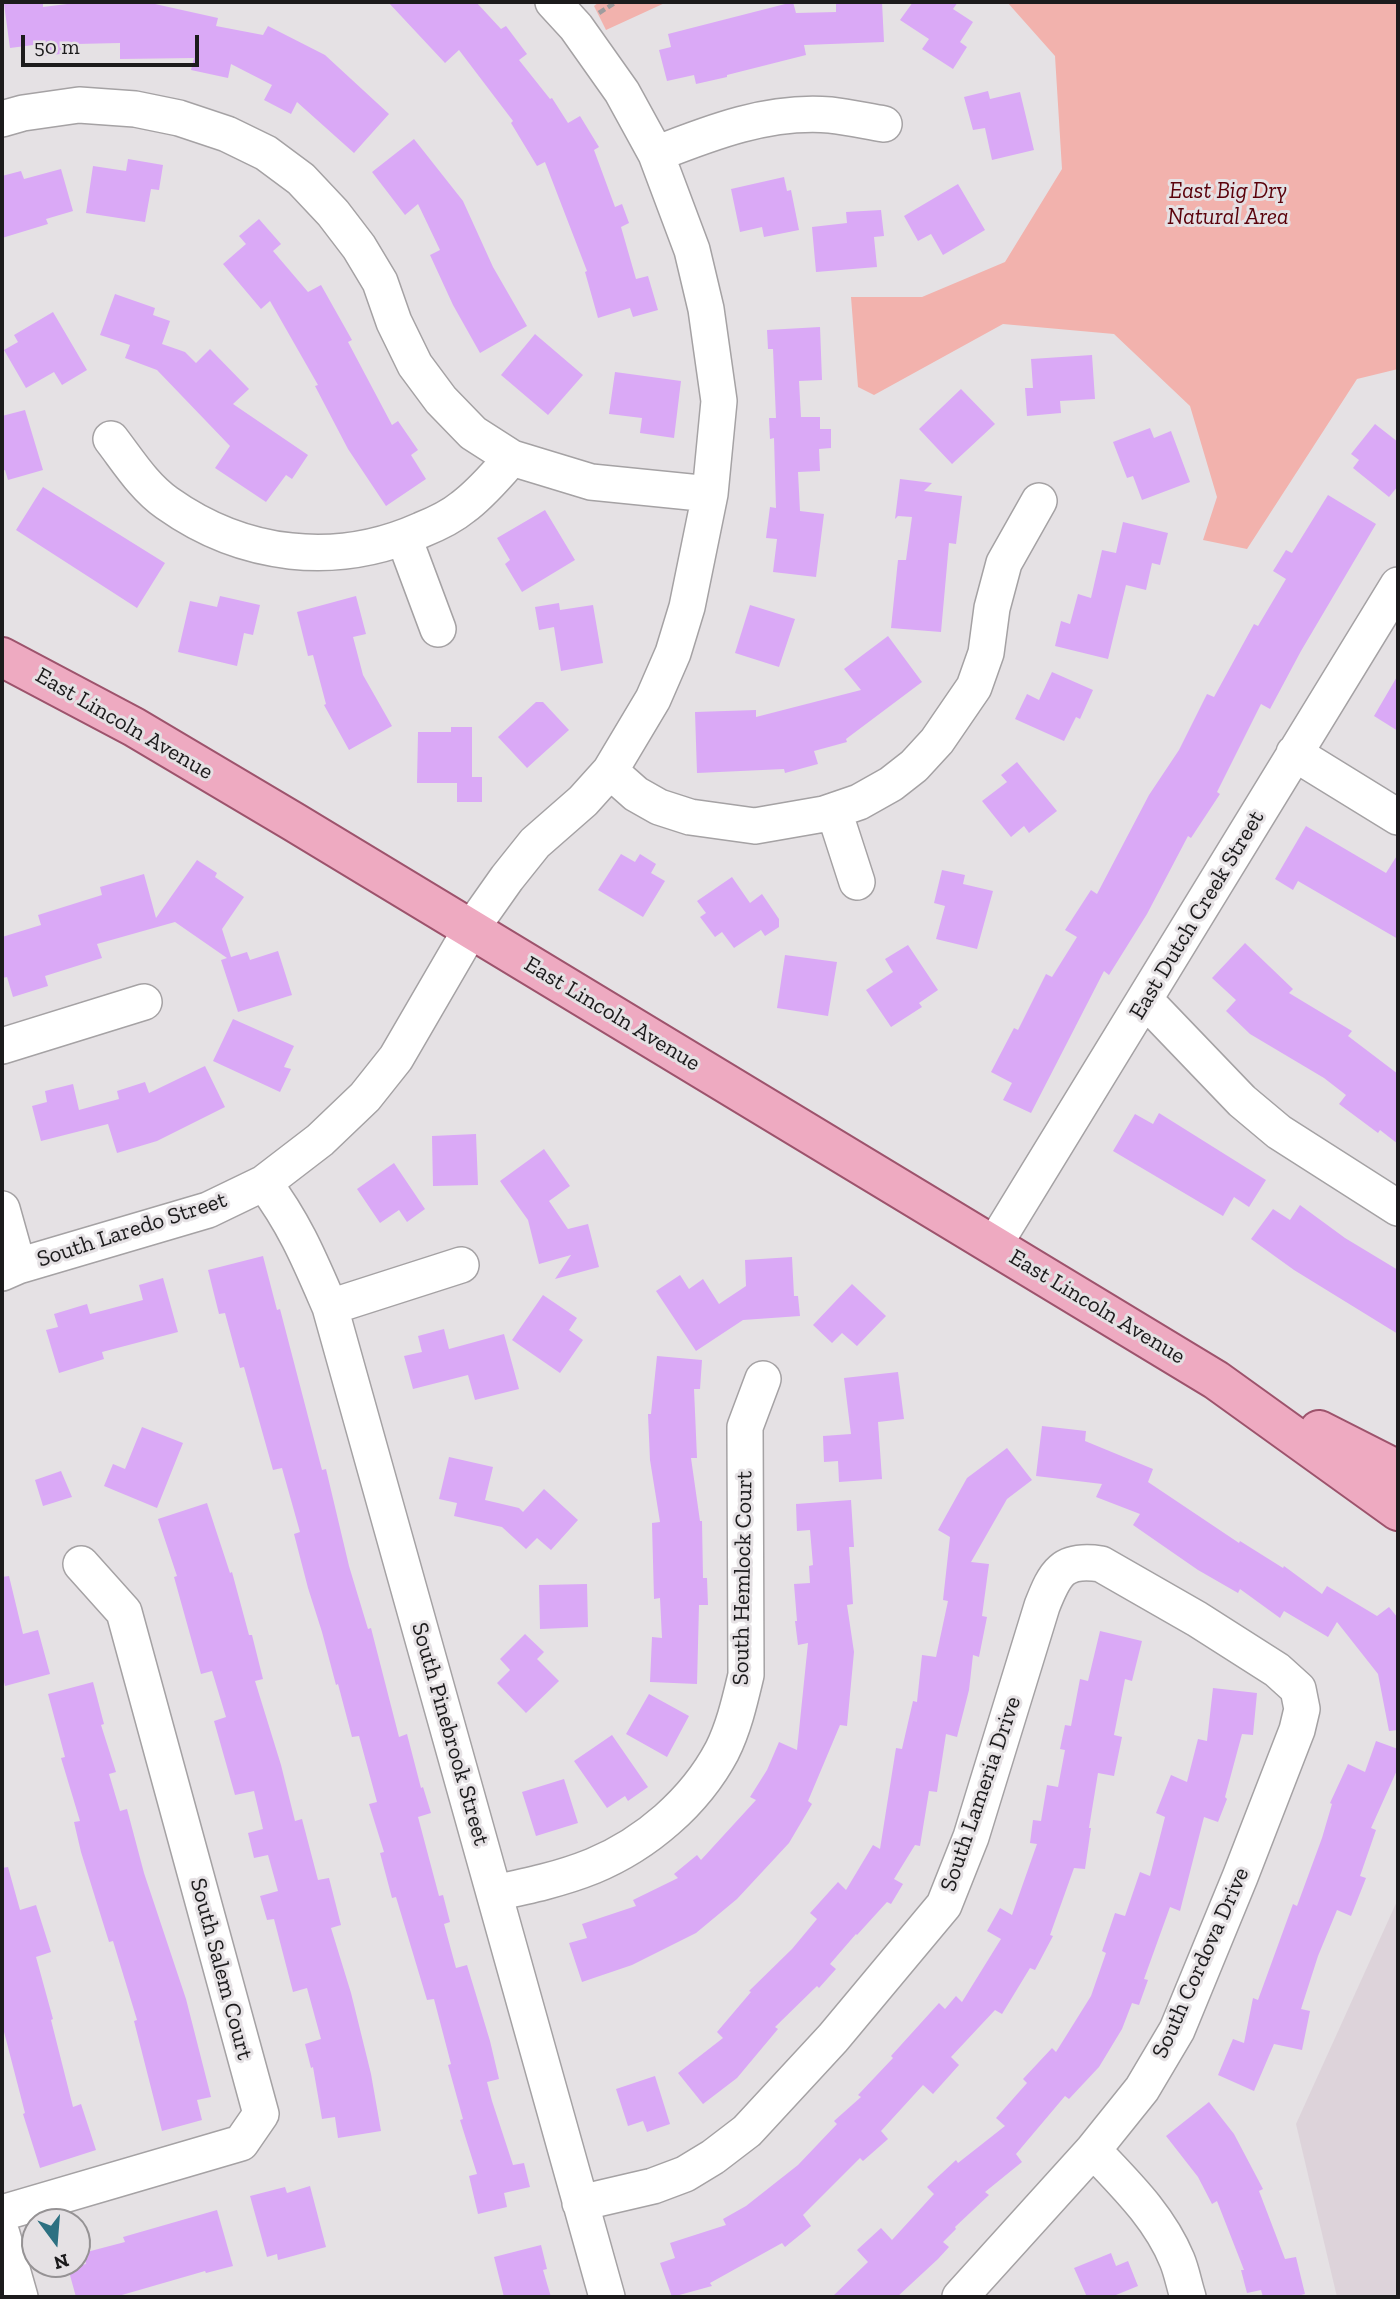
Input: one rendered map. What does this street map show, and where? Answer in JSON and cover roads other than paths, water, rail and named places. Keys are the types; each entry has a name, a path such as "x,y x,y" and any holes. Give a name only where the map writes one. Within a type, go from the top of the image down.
{"main road":[{"name":"East Lincoln Avenue","path":"2,657 134,727 1216,1380 1398,1511"},
{"name":"East Lincoln Avenue","path":"1216,1380 1398,1470"},
{"path":"1338,1440 1398,1441"}],"street":[{"name":"South Laredo Street","path":"10,1269 208,1210 264,1183 320,1140 365,1097 396,1058 471,929 507,878 535,843 583,801 610,771 653,699 673,653 687,607 710,494 719,401 706,309 692,250 656,154 622,92 576,27 553,2"},
{"path":"2,119 23,113 79,106 135,109 179,118 227,134 266,153 301,179 359,247 380,282 394,322 415,365 441,400 472,433 512,457 591,482 710,494"},
{"path":"656,154 751,121 829,115 884,124"},
{"path":"111,439 143,482 166,502 202,525 236,540 281,551 320,554 363,550 404,538 438,523 464,507 512,457"},
{"path":"610,771 636,794 659,807 690,817 755,826 834,811 859,802 891,784 915,766 937,741 974,687 986,653 992,608 1004,563 1039,501"},
{"path":"404,538 438,629"},
{"name":"East Dutch Creek Street","path":"994,1245 1146,1001 1398,585"},
{"path":"1294,753 1398,817"},
{"path":"834,811 856,881"},
{"path":"1146,1001 1242,1101 1279,1132 1398,1208"},
{"path":"2,1046 144,1002"},
{"name":"South Pinebrook Street","path":"264,1183 303,1243 330,1307 607,2297"},
{"path":"2,1209 10,1269"},
{"path":"330,1307 461,1265"},
{"name":"South Hemlock Court","path":"495,1893 552,1881 594,1866 632,1845 666,1821 700,1786 723,1750 737,1713 746,1675 745,1427 763,1379"},
{"name":"South Lameria Drive","path":"580,2203 653,2186 685,2174 747,2131 833,2038 944,1905 971,1838 1053,1578 1069,1566 1084,1561 1101,1564 1197,1619"},
{"name":"South Salem Court","path":"2,2213 241,2143 261,2114 124,1612 80,1564"},
{"name":"South Cordova Drive","path":"960,2297 1093,2150 1142,2089 1177,2030 1297,1730 1302,1709 1298,1689 1277,1670 1197,1619"},
{"path":"1093,2150 1138,2198 1159,2227 1177,2260 1188,2297"},
{"path":"2,2234 20,2297"}],"park label":[{"name":"East Big Dry Natural Area","path":"1228,204"}]}
